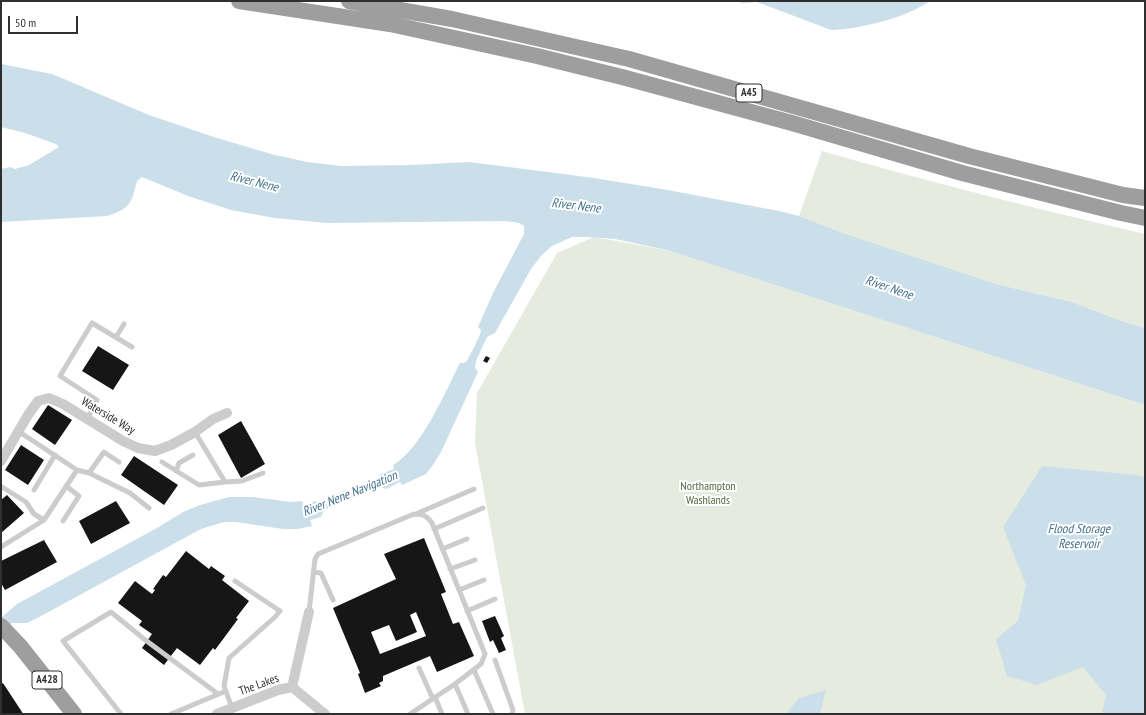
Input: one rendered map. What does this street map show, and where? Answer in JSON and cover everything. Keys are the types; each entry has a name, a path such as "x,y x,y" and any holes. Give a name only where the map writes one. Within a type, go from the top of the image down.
{"highway":[{"name":"A45","path":"239,1 390,24 537,56 622,77 792,123 962,173 1145,218"},
{"name":"A45","path":"349,1 452,19 629,60 969,156 1123,194 1145,198"},
{"name":"A428","path":"1,626 20,646 74,714"}],"street":[{"name":"Waterside Way","path":"1,459 38,401 49,398 63,404 123,441 138,448 155,451 171,445 195,432 213,418 227,413"},
{"path":"292,687 309,612"},
{"name":"The Lakes","path":"217,714 278,690 292,687 325,714"}],"lane":[{"path":"87,419 97,400 60,376 92,323 132,347"},
{"path":"116,337 124,324"},
{"path":"18,431 77,470 89,472 130,493 149,508"},
{"path":"195,432 225,482"},
{"path":"89,472 104,452 119,462"},
{"path":"34,490 56,455"},
{"path":"176,471 179,463 194,455"},
{"path":"162,462 199,485 242,481 263,473"},
{"path":"1,547 44,520 77,470"},
{"path":"63,521 79,496 66,486"},
{"path":"2,487 26,502 34,514 44,520"},
{"path":"309,612 315,559 318,554 414,514 418,514 474,488"},
{"path":"434,529 483,508"},
{"path":"410,714 418,712 434,698 474,670 481,664 485,654 434,529 427,516 418,514"},
{"path":"442,549 468,539"},
{"path":"450,569 476,560"},
{"path":"314,572 321,573 333,600"},
{"path":"459,590 484,580"},
{"path":"232,708 224,686 229,658 280,611 235,581"},
{"path":"467,611 495,599"},
{"path":"122,714 63,641 111,612 144,639 218,694"},
{"path":"495,660 513,710 512,714"},
{"path":"419,668 442,714"},
{"path":"474,670 493,714"},
{"path":"455,684 468,714"},
{"path":"171,714 226,691"}],"green space":[{"path":"822,151 983,195 1145,234 1145,328 1121,321 1072,302 996,284 846,234 799,216"},
{"name":"Northampton Washlands","path":"594,237 667,250 1145,405 1145,714 525,714 475,443 477,393 557,253"}],"water":[{"path":"738,1 930,1 908,13 882,22 831,30 757,2 742,3"},
{"path":"1,64 52,74 149,115 271,154 307,162 341,166 469,162 587,177 662,189 799,216 846,234 996,284 1072,302 1121,321 1145,328 1145,405 667,250 615,239 572,237 552,246 541,256 531,269 495,333 487,337 476,361 475,368 478,372 441,452 426,474 402,485 400,482 386,489 380,487 324,510 321,517 310,520 312,526 298,529 283,529 236,522 224,522 201,529 27,623 12,623 1,634 1,618 17,604 157,528 183,512 200,505 229,497 254,497 290,502 302,501 304,506 315,501 321,504 378,480 380,474 394,469 393,465 404,457 423,433 460,363 467,361 480,335 481,330 478,327 493,293 524,234 524,226 519,223 505,221 327,223 275,218 231,210 188,196 142,177 137,181 129,204 121,210 107,216 1,222 1,169 10,167 15,169 29,165 59,147 56,144 25,133 1,127"},
{"name":"Flood Storage Reservoir","path":"1042,466 1145,477 1145,714 1102,714 1106,695 1083,667 1037,685 1007,676 996,639 1018,621 1026,585 1003,527"},
{"path":"826,690 820,714 786,714 799,698"}],"building":[{"path":"98,346 129,365 113,390 82,371"},
{"path":"486,356 490,358 487,363 483,361"},
{"path":"48,405 72,420 55,445 32,429"},
{"path":"241,421 265,464 241,478 218,435"},
{"path":"21,445 44,460 28,485 5,470"},
{"path":"134,456 178,485 164,505 121,475"},
{"path":"7,495 24,513 1,533 1,500"},
{"path":"116,501 130,523 91,544 79,521"},
{"path":"424,538 446,592 441,594 453,624 459,622 474,656 437,672 430,656 383,676 383,681 379,683 381,686 365,693 358,674 360,673 333,608 396,579 384,554","holes":["416,612 426,636 380,654 371,632 389,625 396,641 417,632 410,615"]},
{"path":"44,540 57,562 5,590 1,583 1,561"},
{"path":"186,551 209,569 211,566 225,576 222,580 249,601 236,618 238,619 215,650 213,648 200,665 177,648 164,665 142,648 152,634 139,625 142,621 118,603 135,581 152,594 155,590 153,589 163,575 166,577"},
{"path":"495,616 504,636 501,638 506,650 499,653 493,640 490,642 482,621"},
{"path":"3,683 23,714 1,714 1,684"}],"water label":[{"name":"River Nene","path":"254,182"},
{"name":"River Nene","path":"576,206"},
{"name":"River Nene","path":"889,288"},
{"name":"River Nene Navigation","path":"350,494"}]}
